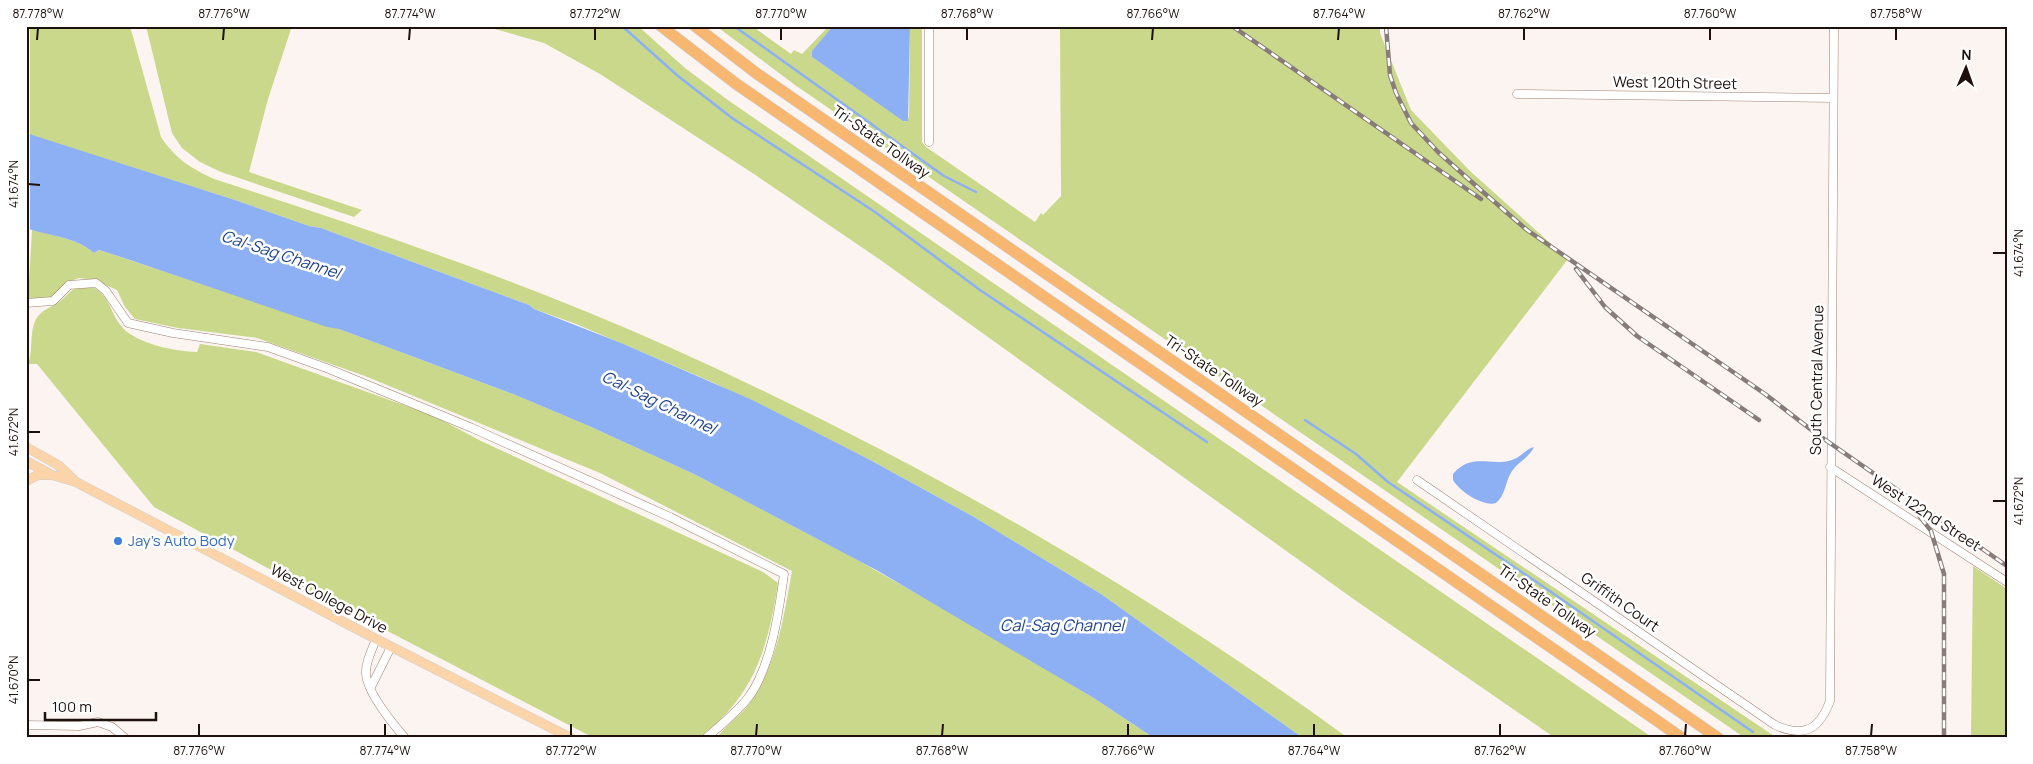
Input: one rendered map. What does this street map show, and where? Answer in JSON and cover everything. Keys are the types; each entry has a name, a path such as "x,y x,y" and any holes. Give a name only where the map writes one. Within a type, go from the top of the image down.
{"highway":[{"path":"661,26 734,83 1682,738"},
{"name":"Tri-State Tollway","path":"695,26 756,73 1718,738"}],"main road":[{"name":"West College Drive","path":"26,447 58,465 76,482"},
{"name":"West College Drive","path":"26,461 52,475 76,482 391,647 572,738"},
{"path":"26,481 38,475 52,475"}],"street":[{"path":"929,142 930,26"},
{"name":"South Central Avenue","path":"1813,728 1824,716 1830,701 1834,26"},
{"name":"West 120th Street","path":"1516,94 1833,98"},
{"path":"26,303 53,302 69,285 96,283 106,291 128,323 173,333 268,347 344,374 472,428 670,517 784,574 779,613 766,661 748,697 708,737"},
{"name":"West 122nd Street","path":"1830,466 2007,582"},
{"name":"Griffith Court","path":"1417,480 1775,725 1796,732 1813,728"},
{"path":"376,639 365,672 375,697 405,738"},
{"path":"371,687 391,647"},
{"path":"26,725 79,726 98,722 112,728 125,738"}],"green space":[{"path":"30,26 130,26 161,137 178,157 197,171 214,179 329,217 501,278 614,323 758,388 933,477 1019,525 1186,627 1268,681 1348,738 1303,738 1101,594 974,517 872,461 712,382 576,324 534,309 529,305 321,228 309,226 238,201 30,135"},
{"path":"146,26 292,26 268,99 249,172 362,210 354,217 221,172 200,162 182,148 172,133"},
{"path":"484,26 638,26 685,68 725,98 1653,738 1555,738 1352,598 879,259 757,176 600,74 544,43"},
{"path":"716,26 752,26 791,54 794,50 802,54 829,26 833,26 813,51 812,57 905,122 909,117 910,26 922,26 922,142 926,147 1035,222 1041,213 1043,215 1061,196 1060,26 1380,26 1380,33 1411,110 1470,171 1568,259 1397,482 1777,738 1745,738 795,85"},
{"path":"32,230 73,241 94,253 99,250 339,329 513,394 589,426 696,475 852,557 979,629 1092,697 1154,738 717,738 746,708 765,677 782,624 792,571 600,473 365,376 257,338 178,328 135,319 125,307 117,290 94,280 79,278 71,281 53,297 28,301"},
{"path":"85,285 101,293 123,328 145,342 171,349 197,352 200,344 256,352 434,416 481,441 763,572 778,583 763,650 745,689 733,706 717,723 698,738 594,738 314,593 154,507 37,364 28,364 33,326 39,315 73,290"},
{"path":"1973,566 2007,589 2007,738 1971,738"}],"water":[{"path":"833,26 910,26 908,121 903,121 812,57 812,51"},
{"name":"Cal-Sag Channel","path":"26,133 238,201 309,226 321,228 529,305 534,309 621,343 750,399 872,461 974,517 1101,594 1303,738 1154,738 1092,697 878,571 696,475 589,426 513,394 339,329 327,327 99,250 94,253 71,240 26,228"},
{"path":"1534,447 1512,471 1502,496 1496,503 1485,503 1472,497 1460,489 1453,480 1453,474 1460,467 1467,464 1512,460"}],"pier":[{"path":"26,131 30,132 30,232 26,231"}],"waterway":[{"path":"622,26 678,76 732,118 875,212 980,290 1207,442"},
{"path":"734,26 944,176 976,192"},
{"path":"1305,420 1356,454 1388,482 1753,732"}],"railway":[{"path":"1232,26 1481,199"},
{"path":"1386,26 1390,75 1396,93 1411,123 1438,152 1483,192 1527,230 1765,394 1814,432 2007,566"},
{"path":"1576,269 1605,307 1637,336 1759,420"},
{"path":"1911,505 1931,531 1944,574 1944,738"}],"place":[{"name":"Jay's Auto Body","path":"118,541"}]}
